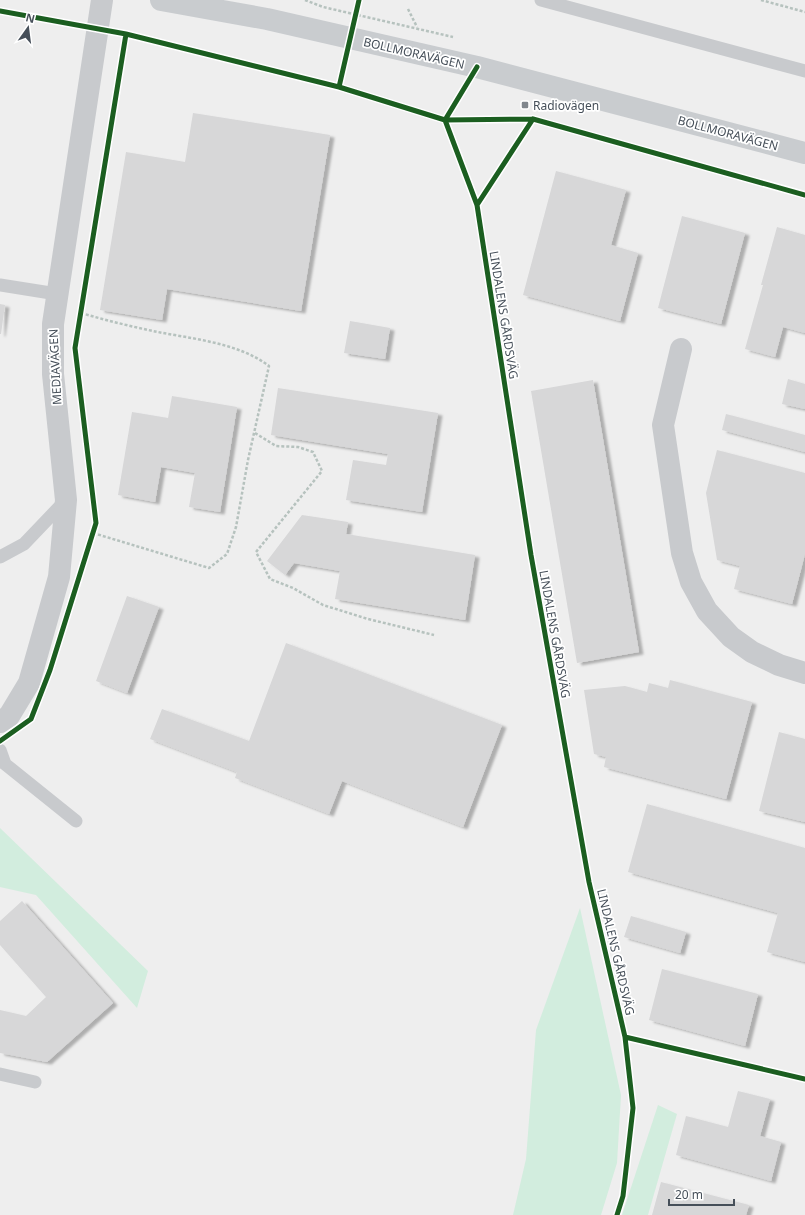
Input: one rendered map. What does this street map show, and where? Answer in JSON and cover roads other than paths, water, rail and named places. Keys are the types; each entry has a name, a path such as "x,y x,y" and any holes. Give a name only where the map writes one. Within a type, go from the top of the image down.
{"street":[{"name":"MEDIAVÄGEN","path":"0,722 9,716 29,683 44,636 59,577 66,500 53,374 53,324 102,0"},
{"name":"BOLLMORAVÄGEN","path":"161,0 267,19 477,67 805,153"},
{"path":"680,349 663,425 682,553 691,582 707,611 731,637 752,652 779,665 805,673"}],"lane":[{"path":"541,0 805,71"},
{"path":"0,285 57,294"},
{"path":"0,557 24,544 66,500"},
{"path":"0,750 5,764 76,820"},
{"path":"0,1074 36,1082"}],"place":[{"name":"Radiovägen","path":"525,105"}]}
